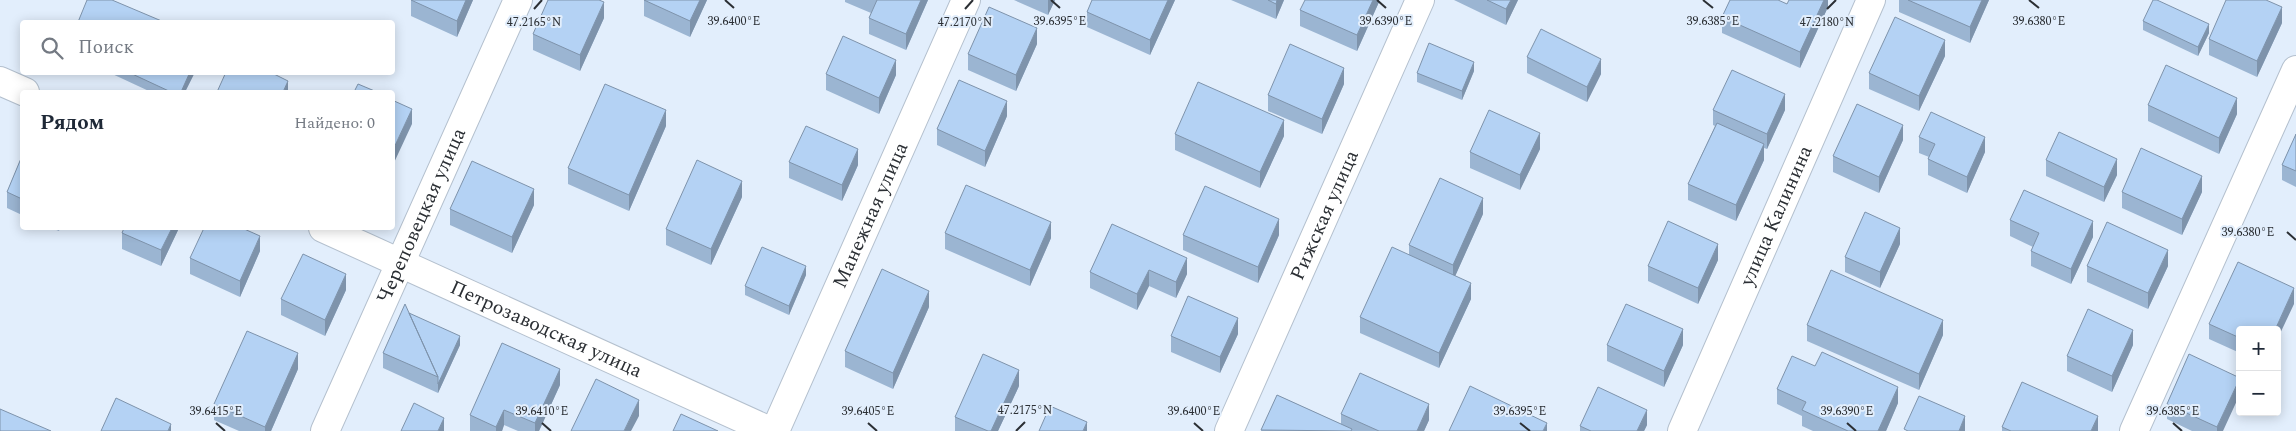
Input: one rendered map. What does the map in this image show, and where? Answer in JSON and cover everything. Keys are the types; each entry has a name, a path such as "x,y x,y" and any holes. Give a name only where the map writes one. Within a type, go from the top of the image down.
{"street":[{"name":"Череповецкая улица","path":"325,431 518,0"},
{"name":"Манежная улица","path":"775,431 966,0"},
{"name":"Рижская улица","path":"1229,431 1420,0"},
{"name":"улица Калинина","path":"1682,431 1871,0"},
{"path":"2134,431 2296,70"},
{"path":"0,81 20,90"},
{"name":"Петрозаводская улица","path":"327,230 770,431"}],"building":[{"path":"87,0 112,0 159,20 79,20"},
{"path":"411,0 466,0 457,21"},
{"path":"548,0 599,0 604,2 580,55 533,34"},
{"path":"644,0 700,0 690,21"},
{"path":"877,0 921,0 906,34 869,18"},
{"path":"1092,0 1168,0 1150,40 1087,12"},
{"path":"1268,0 1277,0 1276,4"},
{"path":"1305,0 1373,0 1357,35 1300,10"},
{"path":"1487,0 1511,0 1506,9"},
{"path":"1730,0 1778,0 1787,4 1789,0 1824,0 1800,52 1722,17"},
{"path":"1908,0 1982,0 1970,27"},
{"path":"2153,0 2157,0 2209,24 2198,47 2143,21"},
{"path":"2226,0 2266,0 2282,7 2257,61 2209,39"},
{"path":"989,7 1037,28 1016,75 968,54"},
{"path":"1895,17 1945,40 1919,96 1869,73"},
{"path":"1541,29 1601,59 1587,87 1527,57"},
{"path":"843,36 896,60 879,98 826,74"},
{"path":"1429,43 1474,62 1462,91 1417,73"},
{"path":"1290,44 1344,68 1322,119 1268,95"},
{"path":"2166,65 2237,98 2219,138 2148,105"},
{"path":"1732,70 1785,94 1767,134 1713,110"},
{"path":"134,75 189,75 182,90 167,90"},
{"path":"225,75 276,75 288,81 284,90 218,90"},
{"path":"959,80 1007,101 985,151 937,129"},
{"path":"1198,82 1284,120 1260,172 1175,134"},
{"path":"358,84 372,90 355,90"},
{"path":"605,84 666,110 629,195 568,168"},
{"path":"395,101 412,109 395,146"},
{"path":"1857,104 1903,125 1879,177 1833,156"},
{"path":"1489,110 1540,133 1520,175 1470,152"},
{"path":"1931,112 1985,137 1967,177 1928,159 1935,144 1919,137"},
{"path":"1717,123 1764,144 1736,205 1688,184"},
{"path":"806,126 858,149 842,185 789,162"},
{"path":"2059,132 2117,159 2104,187 2046,160"},
{"path":"2296,134 2296,171 2282,165"},
{"path":"2141,148 2202,176 2182,219 2122,192"},
{"path":"697,160 742,181 711,249 666,229"},
{"path":"20,161 20,198 7,192"},
{"path":"472,161 534,189 512,237 450,209"},
{"path":"1440,178 1483,198 1453,265 1409,245"},
{"path":"966,185 1051,222 1030,270 945,233"},
{"path":"1205,186 1279,219 1258,267 1183,235"},
{"path":"2024,190 2093,221 2071,269 2031,251 2039,233 2010,220"},
{"path":"1865,212 1900,228 1880,272 1845,257"},
{"path":"1668,221 1718,244 1698,288 1648,266"},
{"path":"2107,222 2168,250 2148,293 2087,266"},
{"path":"1112,224 1187,258 1176,282 1149,270 1137,294 1090,272"},
{"path":"123,230 171,230 161,250 122,233"},
{"path":"203,230 246,230 260,236 240,281 190,258"},
{"path":"762,247 806,266 789,306 745,286"},
{"path":"1392,247 1471,283 1439,353 1360,317"},
{"path":"303,254 346,274 325,320 281,299"},
{"path":"2238,262 2294,288 2277,326 2236,326 2236,336 2209,324"},
{"path":"882,269 929,291 893,373 845,351"},
{"path":"1831,270 1943,320 1919,374 1807,325"},
{"path":"1188,296 1238,318 1220,357 1171,336"},
{"path":"405,304 438,377 383,353"},
{"path":"1626,304 1683,329 1664,371 1607,345"},
{"path":"2088,309 2133,330 2112,376 2067,356"},
{"path":"409,313 460,336 438,384 438,377"},
{"path":"247,331 298,353 265,427 214,404"},
{"path":"502,343 560,369 535,423 504,410 496,427 470,415"},
{"path":"1822,352 1898,387 1878,431 1848,431 1802,410 1806,402 1777,389 1792,356 1815,366"},
{"path":"983,354 1019,370 991,431 955,417"},
{"path":"2189,354 2236,376 2236,387 2217,427 2167,404"},
{"path":"1360,373 1429,404 1417,431 1379,431 1341,414"},
{"path":"596,379 639,400 624,431 571,431"},
{"path":"2022,382 2098,416 2091,431 2011,431 2002,427"},
{"path":"1470,386 1547,423 1543,431 1449,431"},
{"path":"1598,387 1647,410 1637,431 1591,431 1580,426"},
{"path":"1277,395 1352,429 1351,431 1261,430"},
{"path":"1919,396 1965,416 1959,431 1908,431 1904,429"},
{"path":"116,398 171,424 168,431 101,431"},
{"path":"414,403 444,418 438,431 401,431"},
{"path":"1050,406 1087,422 1083,431 1039,431"},
{"path":"0,409 51,431 0,431"},
{"path":"681,414 718,431 673,431"}]}
